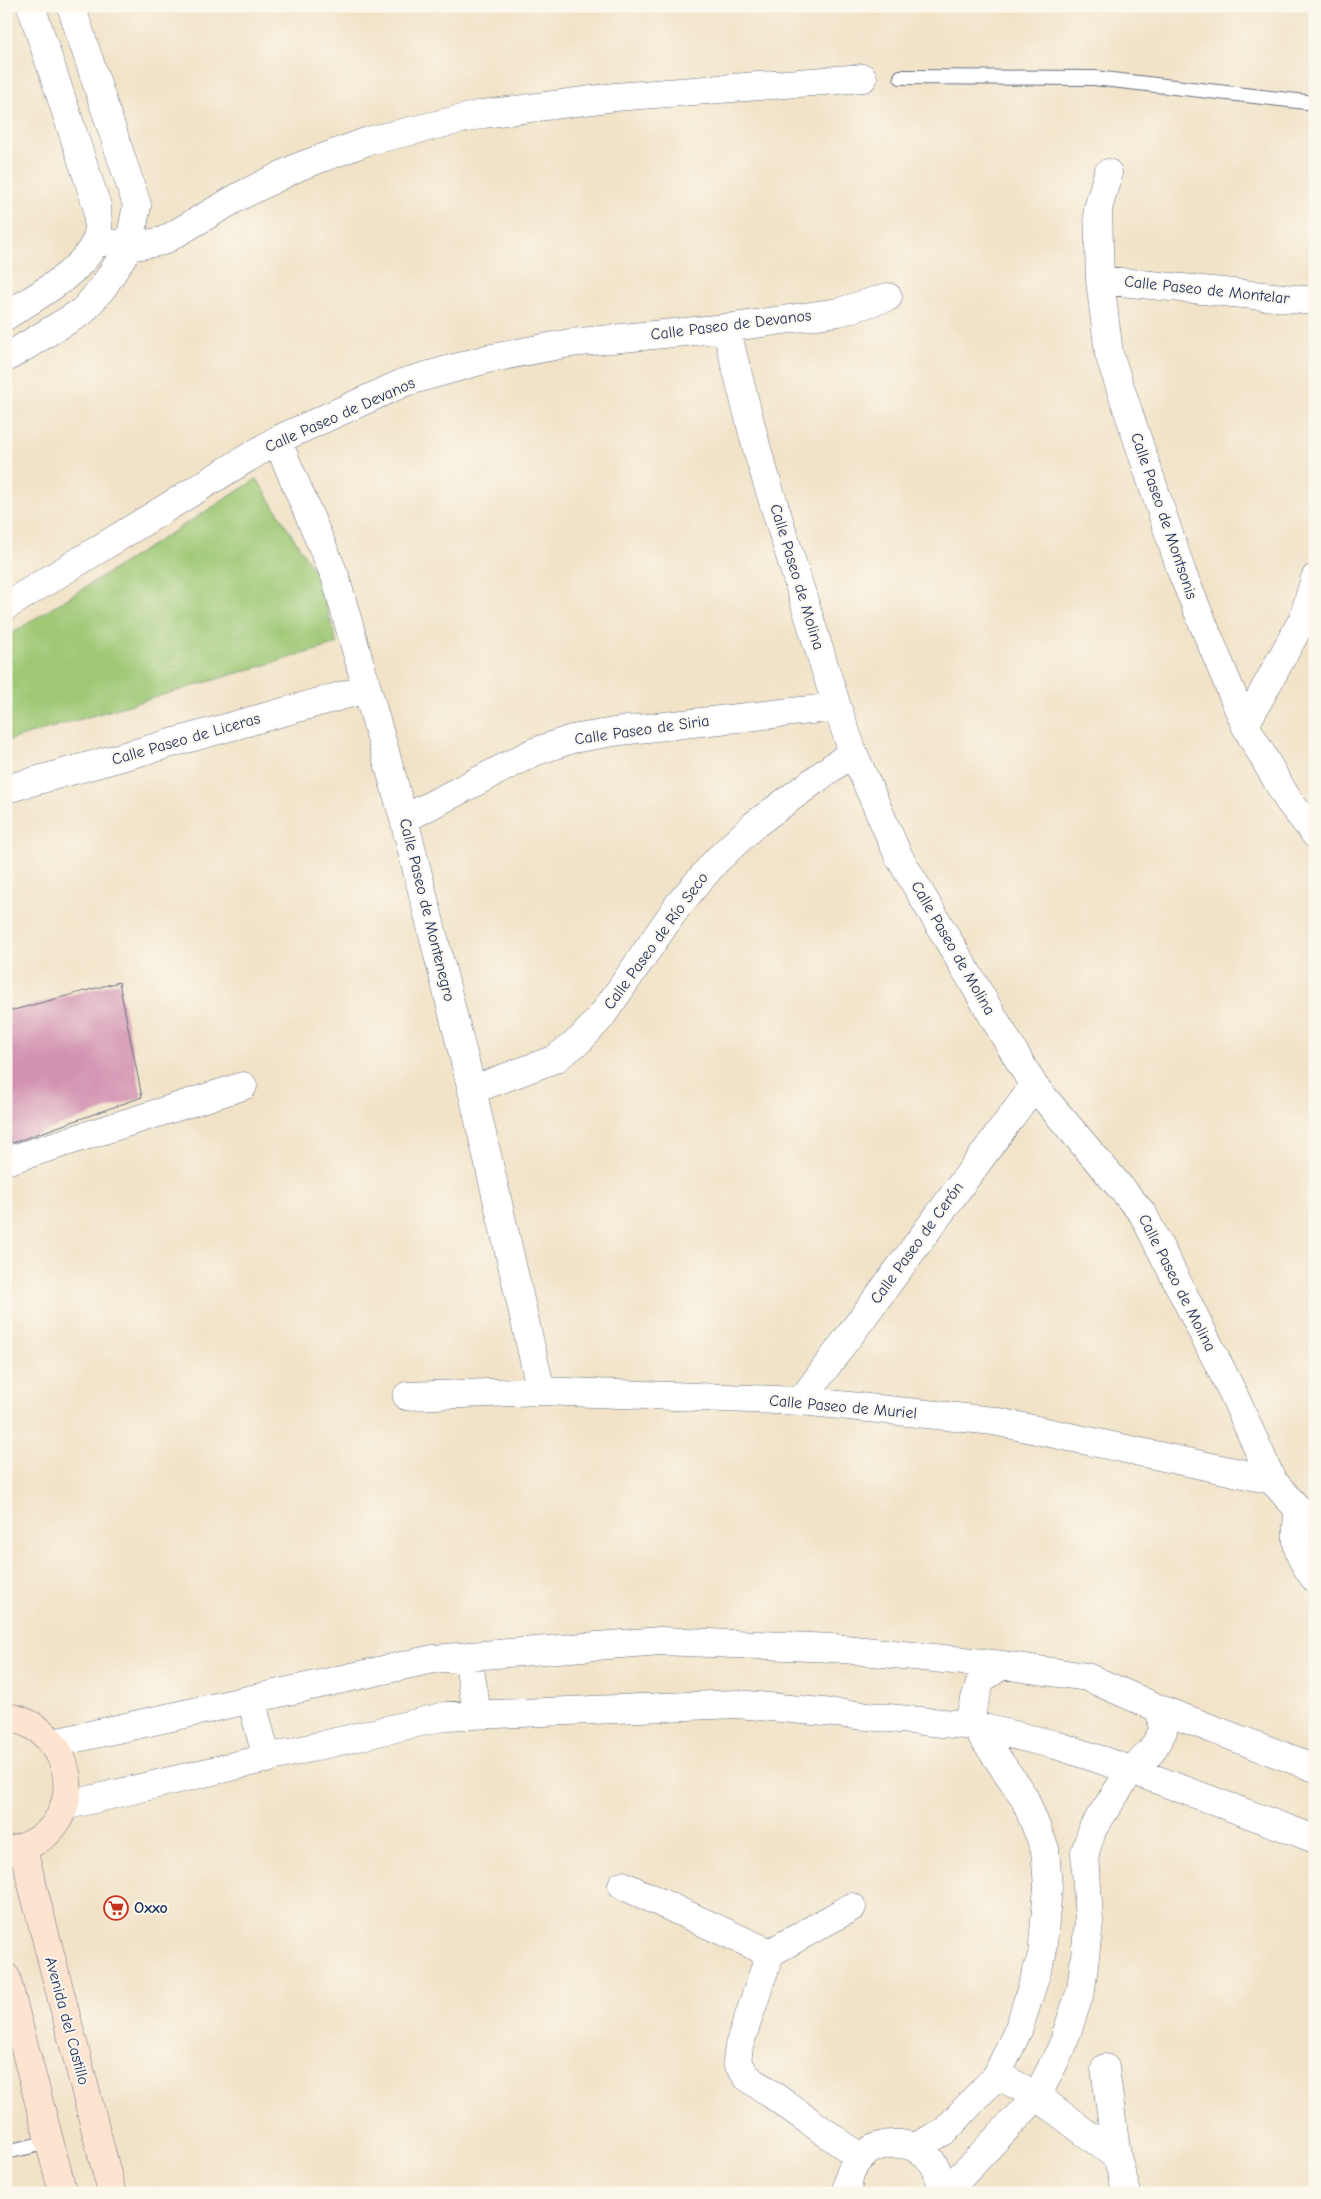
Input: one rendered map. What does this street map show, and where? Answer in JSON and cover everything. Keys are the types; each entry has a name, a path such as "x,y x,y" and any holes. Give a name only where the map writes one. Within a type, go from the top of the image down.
{"main road":[{"path":"6,1718 18,1719 37,1728 54,1743 62,1756 67,1786 64,1806 55,1825 40,1839 14,1850"},
{"name":"Avenida del Castillo","path":"14,1850 112,2193"},
{"path":"6,1977 10,2005 63,2193"}],"street":[{"path":"6,316 57,282 81,262 96,240 97,206 31,6"},
{"path":"6,358 82,311 102,287 129,247 137,205 71,6"},
{"path":"96,240 129,247 162,240 240,196 298,167 368,141 483,114 614,97 863,78"},
{"name":"Calle Paseo de Montsonis","path":"1108,173 1098,209 1100,280 1109,354 1182,573 1245,725 1288,800 1315,834"},
{"name":"Calle Paseo de Montelar","path":"1100,280 1315,301"},
{"name":"Calle Paseo de Devanos","path":"6,606 278,440 405,382 487,359 570,343 726,328 839,312 888,297"},
{"name":"Calle Paseo de Molina","path":"726,328 758,453 837,707 853,752 898,855 1034,1086 1143,1214 1232,1392 1272,1480 1307,1512 1295,1535 1301,1561 1315,1579"},
{"name":"Calle Paseo de Montenegro","path":"278,440 336,576 366,689 404,819 472,1090 542,1391"},
{"path":"1245,725 1303,619 1315,578"},
{"name":"Calle Paseo de Liceras","path":"6,789 366,689"},
{"name":"Calle Paseo de Siria","path":"404,819 534,752 572,739 620,731 837,707"},
{"name":"Calle Paseo de Río Seco","path":"472,1090 554,1059 580,1040 601,1017 679,904 716,860 754,825 853,752"},
{"path":"6,1160 243,1086"},
{"name":"Calle Paseo de Cerón","path":"801,1401 1034,1086"},
{"name":"Calle Paseo de Muriel","path":"407,1396 542,1391 801,1401 994,1422 1272,1480"},
{"path":"54,1743 433,1659 660,1640 834,1648 1004,1665 1087,1677 1160,1709 1315,1768"},
{"path":"468,1656 477,1714"},
{"path":"915,2147 945,2131 997,2076 1019,2028 1042,1955 1048,1887 1045,1849 1024,1797 975,1726 971,1713 982,1679 1004,1665"},
{"path":"251,1699 267,1759"},
{"path":"64,1806 446,1716 738,1704 975,1726 1056,1745 1130,1770 1315,1839"},
{"path":"944,2193 1037,2096 1062,2047 1081,1990 1089,1922 1085,1852 1093,1828 1130,1770 1151,1752 1163,1731 1160,1709"},
{"path":"622,1885 770,1953"},
{"path":"852,1907 770,1953 739,2046 737,2062 747,2076 860,2157"},
{"path":"1105,2068 1117,2157 1127,2193"},
{"path":"997,2076 1037,2096 1117,2157"},
{"path":"848,2193 851,2170 860,2157 872,2148 886,2144 901,2143 915,2147 927,2156 936,2167 942,2181 944,2193"}],"lane":[{"path":"901,77 1094,78 1315,103"},
{"path":"6,2152 50,2142"}],"green space":[{"path":"257,479 317,575 337,644 6,741 6,637"}],"building":[{"path":"119,982 142,1097 12,1143 6,1125 6,1012"}],"place":[{"name":"Oxxo","path":"116,1908"}]}
